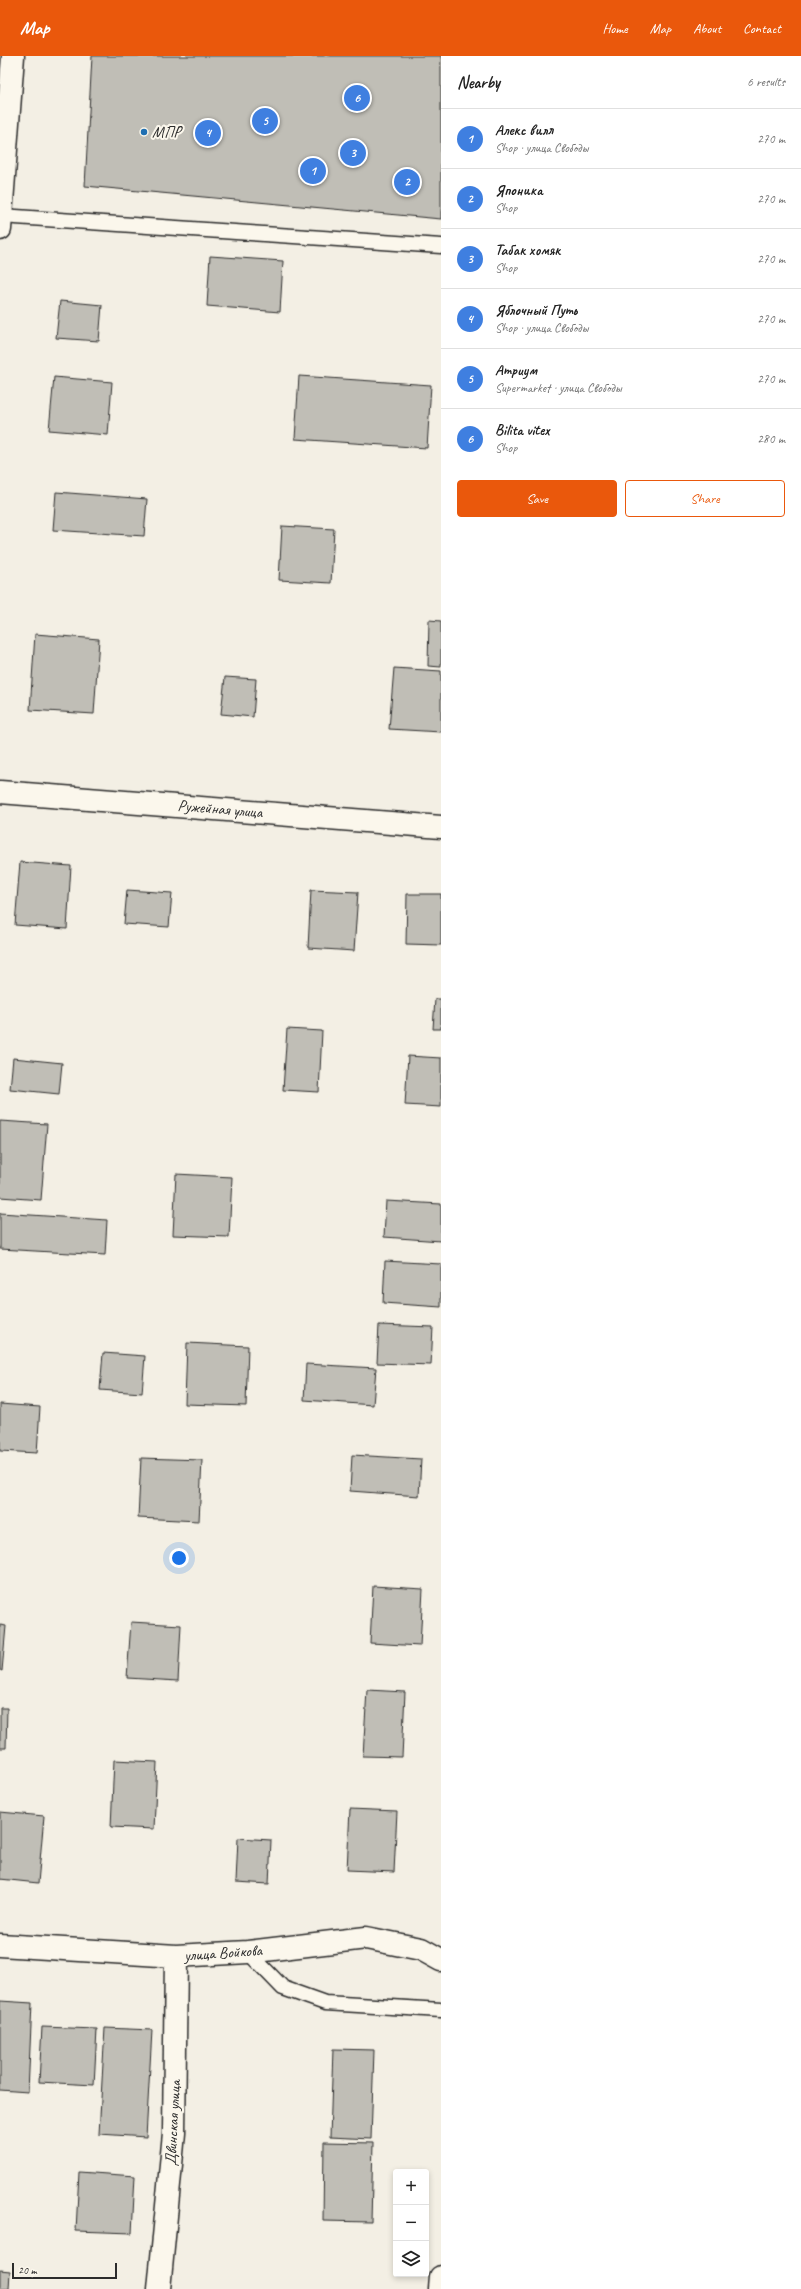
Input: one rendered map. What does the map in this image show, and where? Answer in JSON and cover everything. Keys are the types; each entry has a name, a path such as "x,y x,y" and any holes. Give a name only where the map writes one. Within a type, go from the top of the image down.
{"street":[{"path":"1,222 13,56"},
{"name":"Ружейная улица","path":"0,792 441,826"},
{"name":"улица Войкова","path":"0,1945 176,1956 248,1952 366,1938 421,1949 441,1960"},
{"name":"Двинская улица","path":"159,2289 174,2133 176,1956"},
{"path":"440,2289 441,2277"}],"lane":[{"path":"1,222 441,246"},
{"path":"248,1952 282,1988 325,2003 441,2010"}],"building":[{"path":"92,56 441,56 441,219 85,186"},
{"path":"210,256 283,261 280,312 207,306"},
{"path":"60,301 102,305 99,341 56,338"},
{"path":"299,376 431,385 427,448 295,439"},
{"path":"54,377 112,382 108,435 49,430"},
{"path":"56,492 147,499 144,536 53,530"},
{"path":"282,526 334,529 331,583 279,580"},
{"path":"429,620 441,621 441,667 428,666"},
{"path":"35,634 99,639 94,714 30,710"},
{"path":"394,668 441,671 441,732 389,729"},
{"path":"225,677 256,679 253,717 221,714"},
{"path":"20,862 71,866 67,929 15,925"},
{"path":"127,890 172,893 169,927 124,924"},
{"path":"311,890 358,892 354,951 308,948"},
{"path":"407,894 441,894 441,945 406,944"},
{"path":"435,999 441,999 441,1029 433,1029"},
{"path":"287,1029 322,1031 319,1092 283,1090"},
{"path":"408,1056 441,1058 441,1107 405,1105"},
{"path":"13,1058 62,1063 59,1094 10,1089"},
{"path":"0,1121 47,1124 41,1200 0,1197"},
{"path":"176,1174 232,1177 229,1237 173,1235"},
{"path":"386,1201 441,1204 441,1241 384,1237"},
{"path":"0,1213 107,1220 105,1255 0,1249"},
{"path":"385,1261 441,1264 441,1307 383,1303"},
{"path":"379,1325 433,1327 431,1365 377,1363"},
{"path":"187,1343 248,1346 246,1406 185,1404"},
{"path":"103,1353 145,1356 142,1393 100,1390"},
{"path":"306,1364 376,1368 373,1405 304,1400"},
{"path":"0,1404 40,1407 37,1453 0,1451"},
{"path":"352,1455 421,1459 419,1496 350,1491"},
{"path":"141,1458 202,1460 199,1521 138,1518"},
{"path":"373,1586 423,1589 420,1646 370,1643"},
{"path":"131,1622 181,1625 178,1681 127,1678"},
{"path":"0,1625 6,1626 2,1671 0,1670"},
{"path":"367,1690 405,1692 402,1757 363,1756"},
{"path":"0,1708 7,1708 6,1748 0,1748"},
{"path":"114,1760 157,1762 154,1829 111,1827"},
{"path":"350,1809 397,1811 394,1872 347,1870"},
{"path":"0,1812 44,1816 38,1883 0,1879"},
{"path":"238,1838 271,1840 269,1884 236,1882"},
{"path":"0,2001 32,2003 28,2092 0,2090"},
{"path":"42,2027 97,2029 94,2085 39,2082"},
{"path":"105,2028 152,2030 146,2137 99,2134"},
{"path":"333,2049 374,2050 371,2139 330,2137"},
{"path":"324,2142 373,2143 371,2222 323,2221"},
{"path":"79,2172 135,2176 132,2233 76,2231"},
{"path":"0,2270 10,2271 9,2289 0,2289"}],"place":[{"name":"Bilita vitex","path":"357,98"},
{"name":"Атриум","path":"265,121"},
{"name":"МПР","path":"144,132"},
{"name":"Яблочный Путь","path":"208,133"},
{"name":"Табак хомяк","path":"353,153"},
{"name":"Алекс вилл","path":"313,171"},
{"name":"Японика","path":"407,182"}]}
